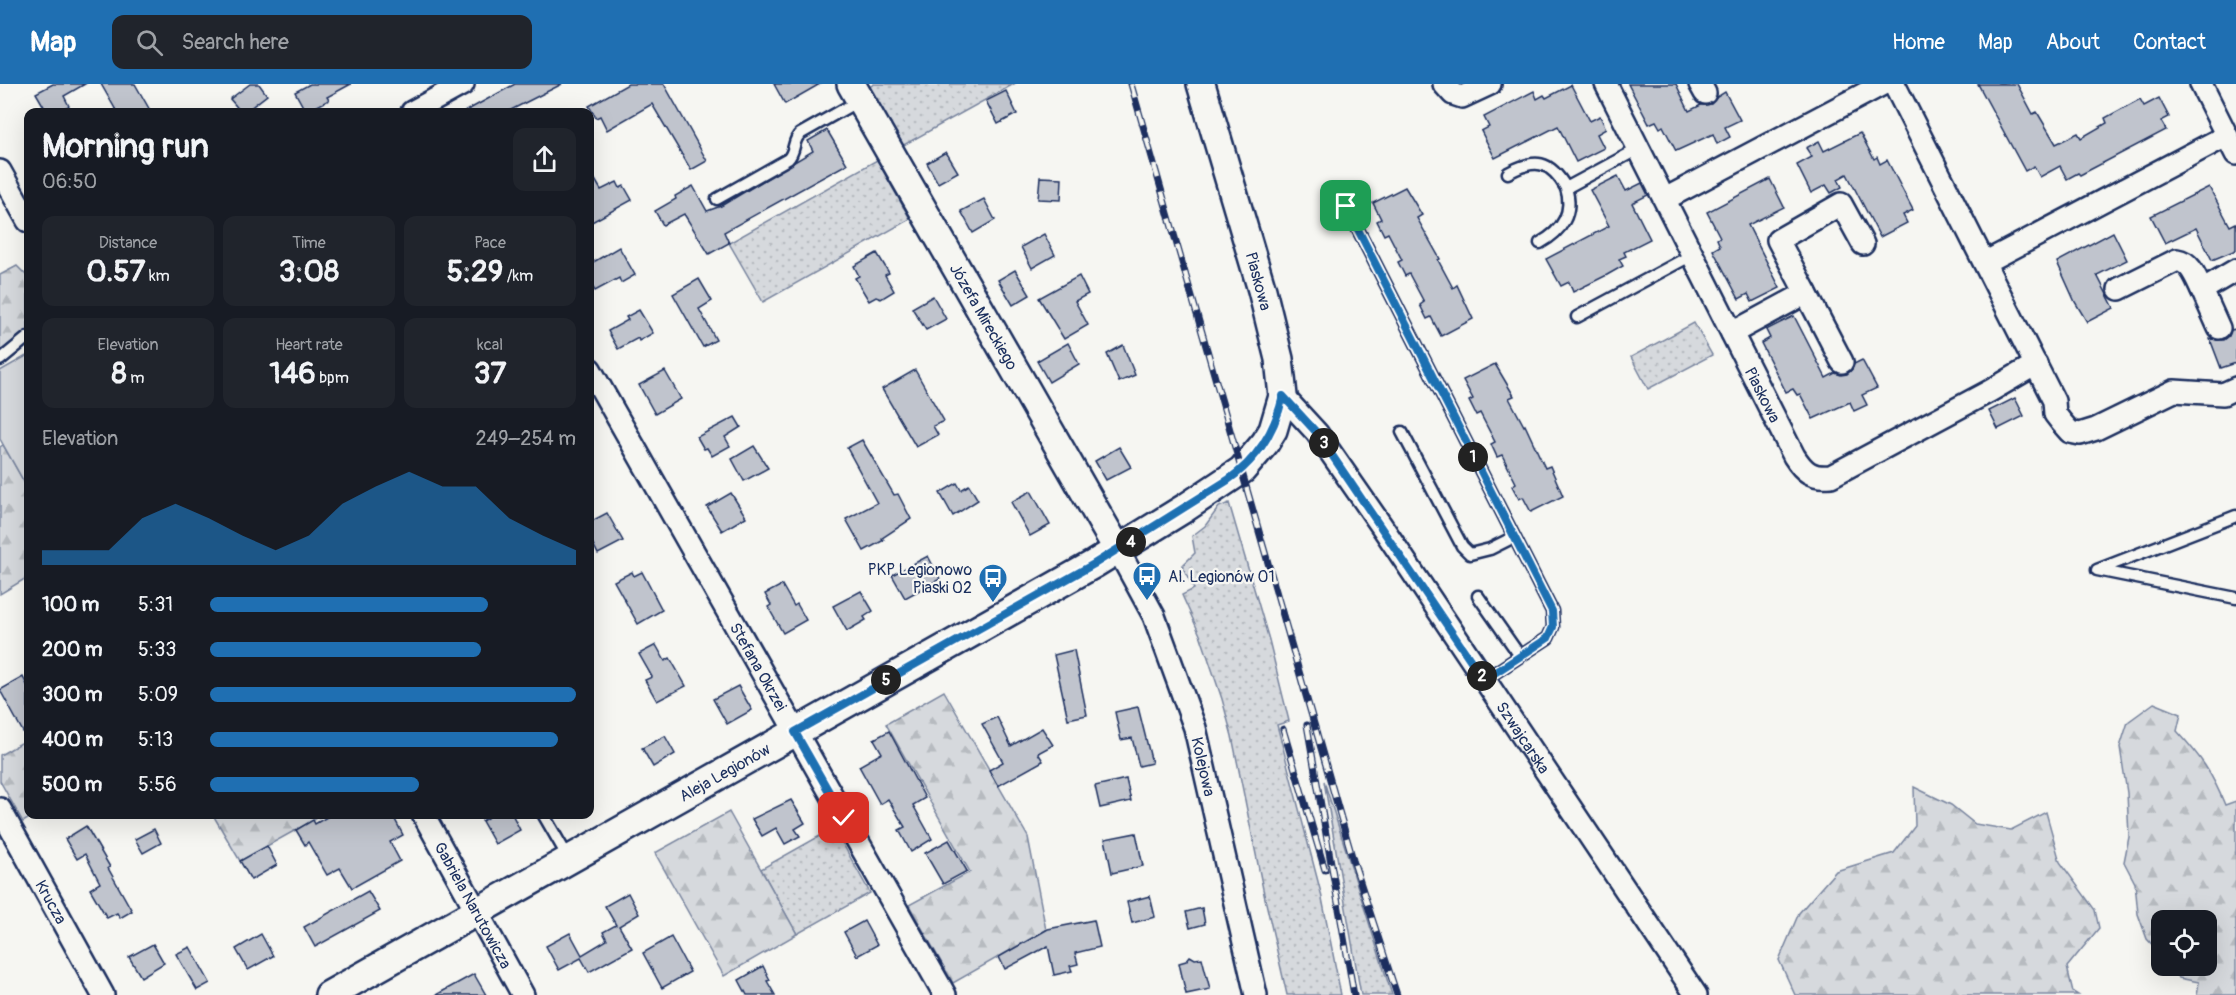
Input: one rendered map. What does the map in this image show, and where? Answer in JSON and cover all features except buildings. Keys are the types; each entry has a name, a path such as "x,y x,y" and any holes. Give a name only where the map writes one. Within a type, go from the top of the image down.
{"street":[{"path":"440,106 463,84"},
{"name":"Piaskowa","path":"1201,84 1280,359 1283,396 1273,430 1242,470"},
{"path":"1444,84 1453,94 1462,97 1490,84"},
{"name":"Piaskowa","path":"1606,84 1794,456 1808,473 1818,477 1831,476 2036,364"},
{"path":"1665,199 1883,84"},
{"path":"1894,84 2036,364 2054,401 2055,414 2070,432 2080,434 2096,429 2174,391 2223,394 2236,388"},
{"path":"1986,262 2231,145 2201,84"},
{"name":"Józefa Mireckiego","path":"856,92 1118,550"},
{"path":"0,171 24,214"},
{"path":"1842,362 1778,240 1840,204 1863,244"},
{"path":"2120,289 2177,260 2182,261 2189,265 2219,328"},
{"path":"2202,290 2236,270"},
{"path":"1732,333 1806,293"},
{"name":"Stefana Okrzei","path":"594,376 945,995"},
{"name":"Szwajcarska","path":"1283,396 1317,433 1696,995"},
{"name":"Aleja Legionów","path":"329,995 1118,550 1242,470"},
{"name":"Kolejowa","path":"1118,550 1157,623 1196,728 1256,995"},
{"name":"Krucza","path":"0,809 103,995"},
{"name":"Gabriela Narutowicza","path":"426,819 524,995"}],"lane":[{"path":"717,199 788,159 795,149 797,136 856,92"},
{"path":"1566,188 1640,148"},
{"path":"1508,173 1523,165 1536,162 1557,174 1566,188 1569,197 1568,216 1555,233 1540,243"},
{"path":"1346,206 1552,611 1553,627 1548,638 1484,680"},
{"path":"1577,317 1692,255"},
{"path":"0,360 24,340"},
{"path":"1402,432 1462,546 1470,554 1490,549 1514,537"},
{"path":"2236,516 2097,570 2236,598"},
{"path":"1478,596 1520,656"},
{"path":"546,819 569,859"}],"green space":[{"path":"874,84 1014,84 902,146 868,88"},
{"path":"877,160 910,219 763,302 729,243"},
{"path":"17,266 24,273 24,335 0,351 0,275"},
{"path":"1694,323 1712,355 1648,389 1631,357"},
{"path":"24,357 24,482 0,439 0,371"},
{"path":"3,445 24,482 24,579 0,594 0,447"},
{"path":"1229,503 1269,640 1289,721 1277,725 1321,893 1341,995 1287,995 1232,736 1201,637 1182,595 1194,589 1182,566 1195,553 1192,536 1205,526 1219,507"},
{"path":"944,691 1028,837 1046,930 953,983 909,905 970,872 886,724"},
{"path":"2154,703 2181,714 2177,731 2205,766 2225,805 2236,801 2236,995 2197,995 2199,982 2178,976 2217,976 2217,910 2151,910 2151,943 2147,939 2138,914 2135,883 2124,862 2129,837 2127,793 2120,747 2128,722"},
{"path":"24,741 24,819 28,819 23,822 0,781 0,755"},
{"path":"1324,781 1392,995 1361,995"},
{"path":"1914,787 1951,805 1975,824 2011,830 2046,812 2060,862 2095,910 2099,928 2067,967 2073,992 2078,995 1795,995 1779,960 1799,913 1836,871 1894,853 1915,826"},
{"path":"729,812 797,934 724,976 655,853"},
{"path":"215,819 316,819 240,861"},
{"path":"834,828 870,893 797,934 761,869"}],"railway":[{"path":"1131,84 1353,860 1397,995"},
{"path":"1307,725 1354,995"},
{"path":"1283,729 1325,870"}],"place":[{"name":"Al. Legionów 01","path":"1147,602"},
{"name":"PKP Legionowo Piaski 02","path":"993,604"}],"route":[{"path":"844,818 795,732 1094,564 1228,480 1242,470 1265,443 1279,416 1283,396 1317,433 1484,680 1548,638 1553,627 1552,611 1346,206"}]}
